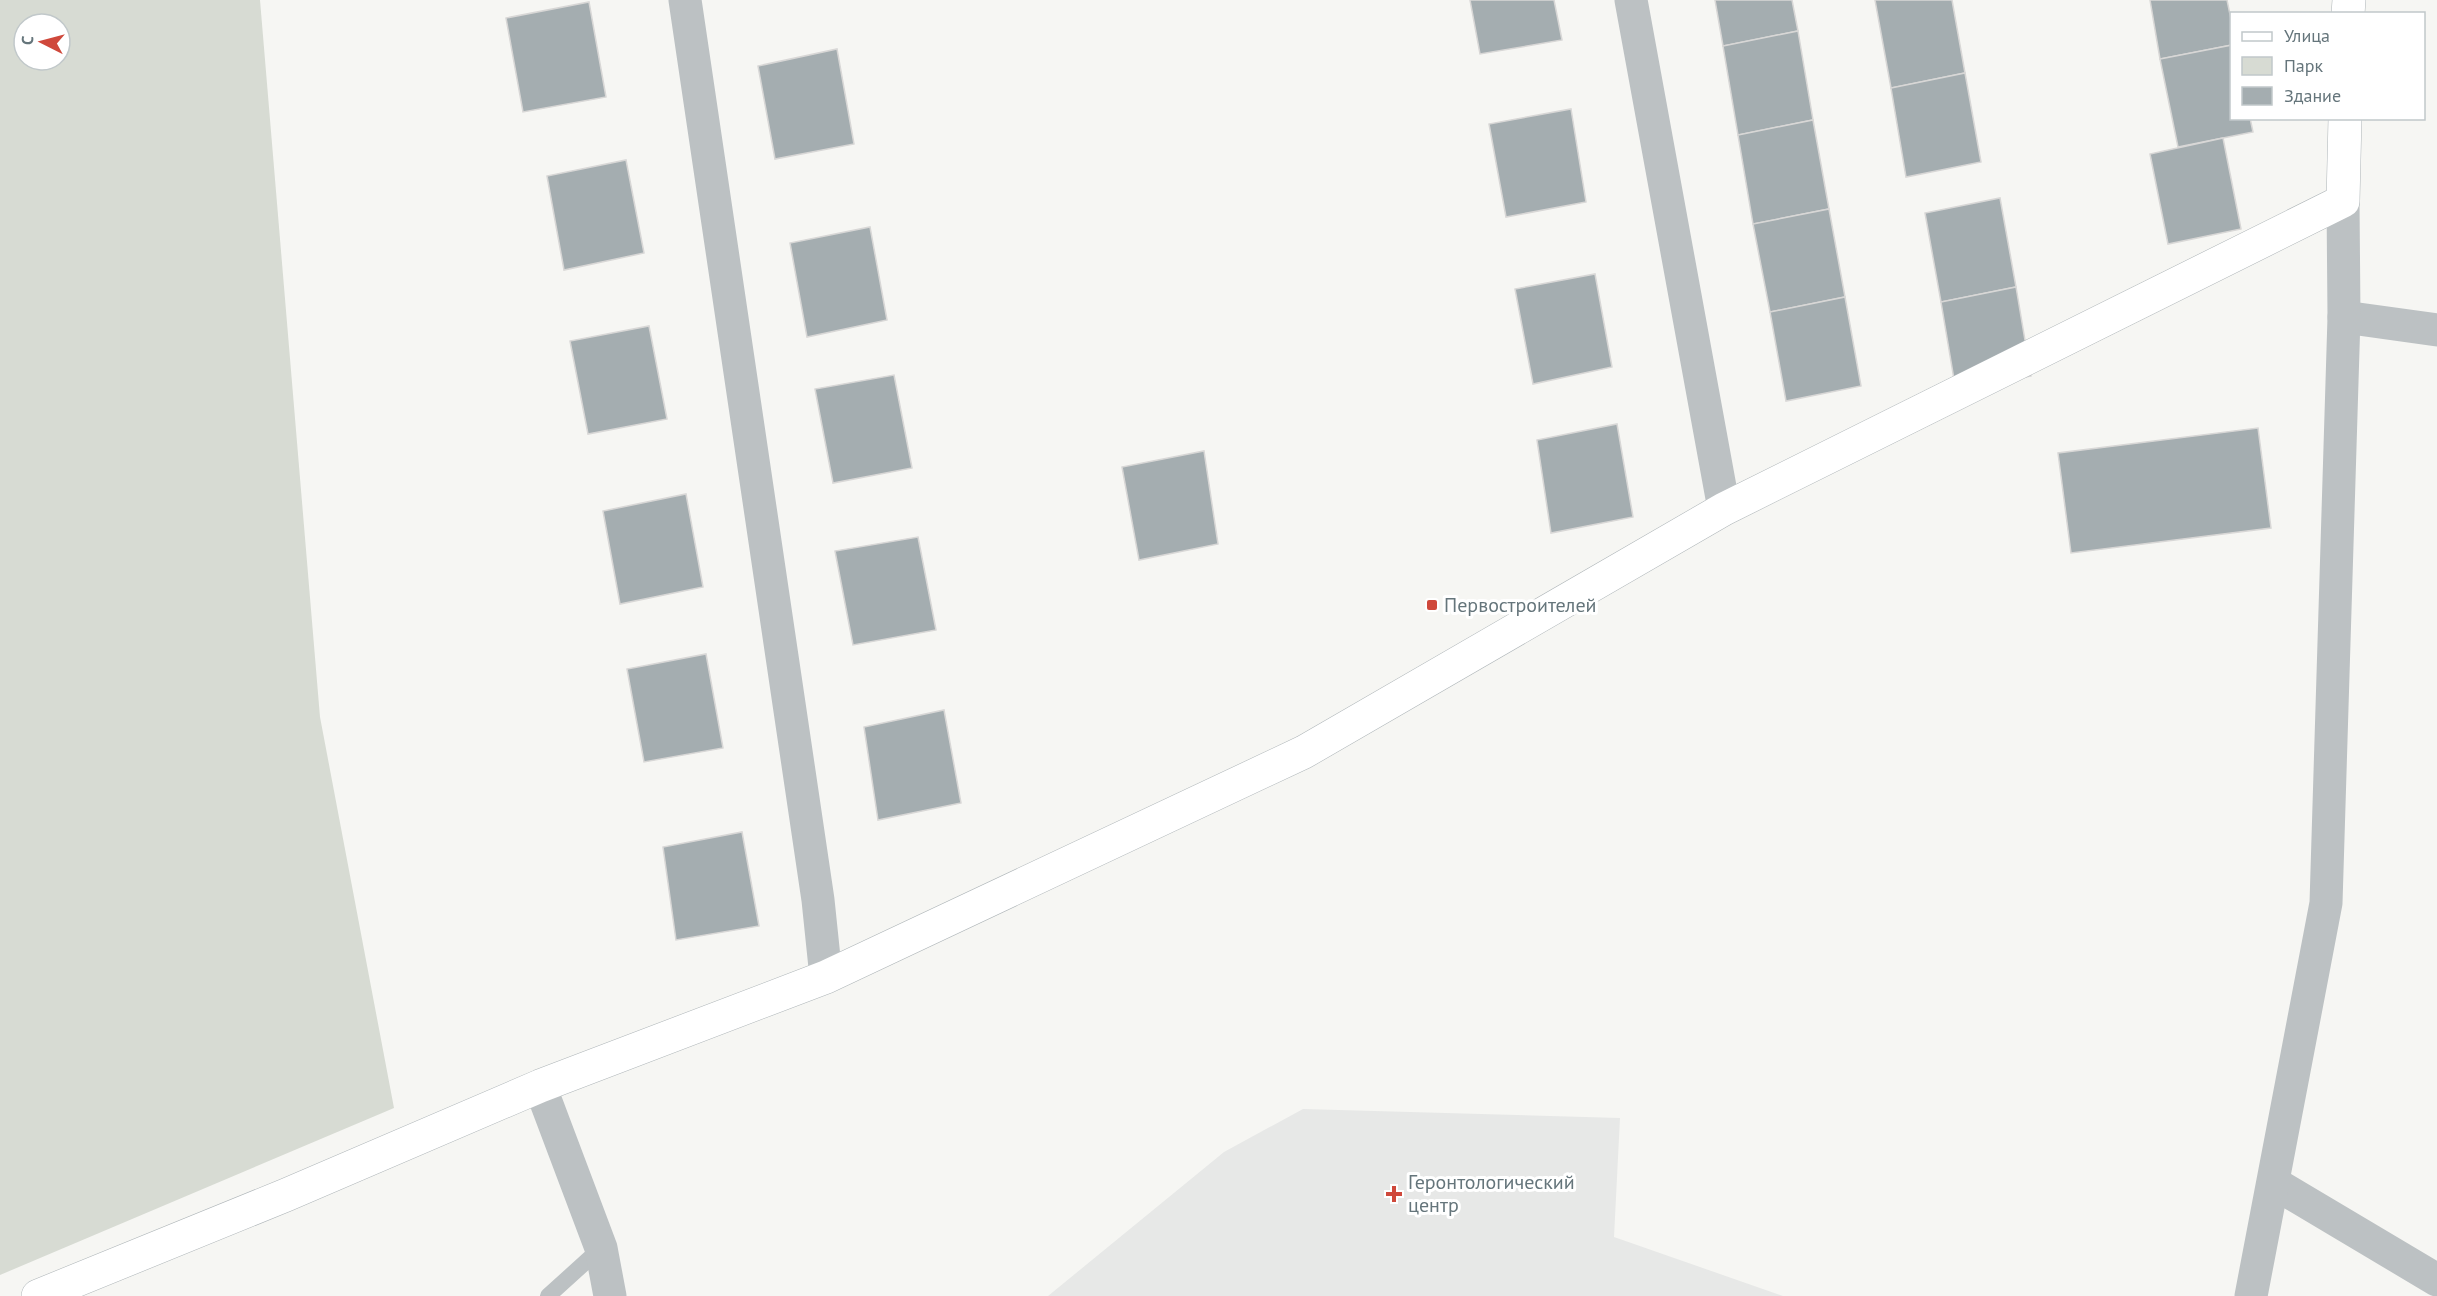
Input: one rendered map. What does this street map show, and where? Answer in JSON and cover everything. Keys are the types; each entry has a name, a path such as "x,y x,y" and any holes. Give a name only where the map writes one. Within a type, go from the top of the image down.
{"street":[{"path":"685,0 818,900 826,977"},
{"path":"1631,0 1724,509"},
{"path":"2251,1296 2326,903 2344,317 2345,120"},
{"path":"38,1296 540,1086 826,977 1304,752 1724,509 2343,201"},
{"path":"2344,317 2437,330"},
{"path":"540,1086 601,1248 610,1296"},
{"path":"2274,1183 2437,1280"}],"lane":[{"path":"548,1296 601,1248"}],"shaded area":[{"name":"Геронтологический центр","path":"1303,1109 1620,1118 1614,1237 1783,1296 1048,1296 1224,1152"}],"green space":[{"path":"0,0 260,0 320,717 394,1108 0,1275"}],"building":[{"path":"1470,0 1554,0 1562,40 1480,54"},
{"path":"1715,0 1792,0 1798,31 1723,46"},
{"path":"1875,0 1952,0 1965,73 1891,88"},
{"path":"2150,0 2227,0 2230,14 2230,45 2160,59"},
{"path":"589,2 606,97 523,112 506,18"},
{"path":"1798,31 1813,120 1738,135 1723,46"},
{"path":"2230,45 2230,120 2250,120 2253,132 2178,147 2160,59"},
{"path":"837,49 854,144 775,159 758,66"},
{"path":"1965,73 1981,162 1906,177 1891,88"},
{"path":"1571,109 1586,202 1506,217 1489,124"},
{"path":"1813,120 1829,209 1753,224 1738,135"},
{"path":"2223,138 2241,229 2168,244 2150,154"},
{"path":"626,160 644,253 564,270 547,176"},
{"path":"2000,198 2016,287 1941,302 1925,213"},
{"path":"1829,209 1845,297 1770,312 1753,224"},
{"path":"870,227 887,320 807,337 790,243"},
{"path":"1595,274 1612,367 1533,384 1515,289"},
{"path":"2016,287 2031,376 1956,391 1941,302"},
{"path":"1845,297 1861,386 1786,401 1770,312"},
{"path":"649,326 667,419 588,434 570,341"},
{"path":"894,375 912,468 833,483 815,389"},
{"path":"1617,424 1633,517 1551,533 1537,440"},
{"path":"2258,428 2271,528 2071,553 2058,453"},
{"path":"1204,451 1218,544 1139,560 1122,467"},
{"path":"686,494 703,587 620,604 603,511"},
{"path":"918,537 936,630 853,645 835,551"},
{"path":"706,654 723,748 644,762 627,669"},
{"path":"944,710 961,803 878,820 864,727"},
{"path":"742,832 759,926 676,940 663,847"}],"place":[{"name":"Первостроителей","path":"1432,605"},
{"name":"Геронтологический центр","path":"1394,1194"}]}
